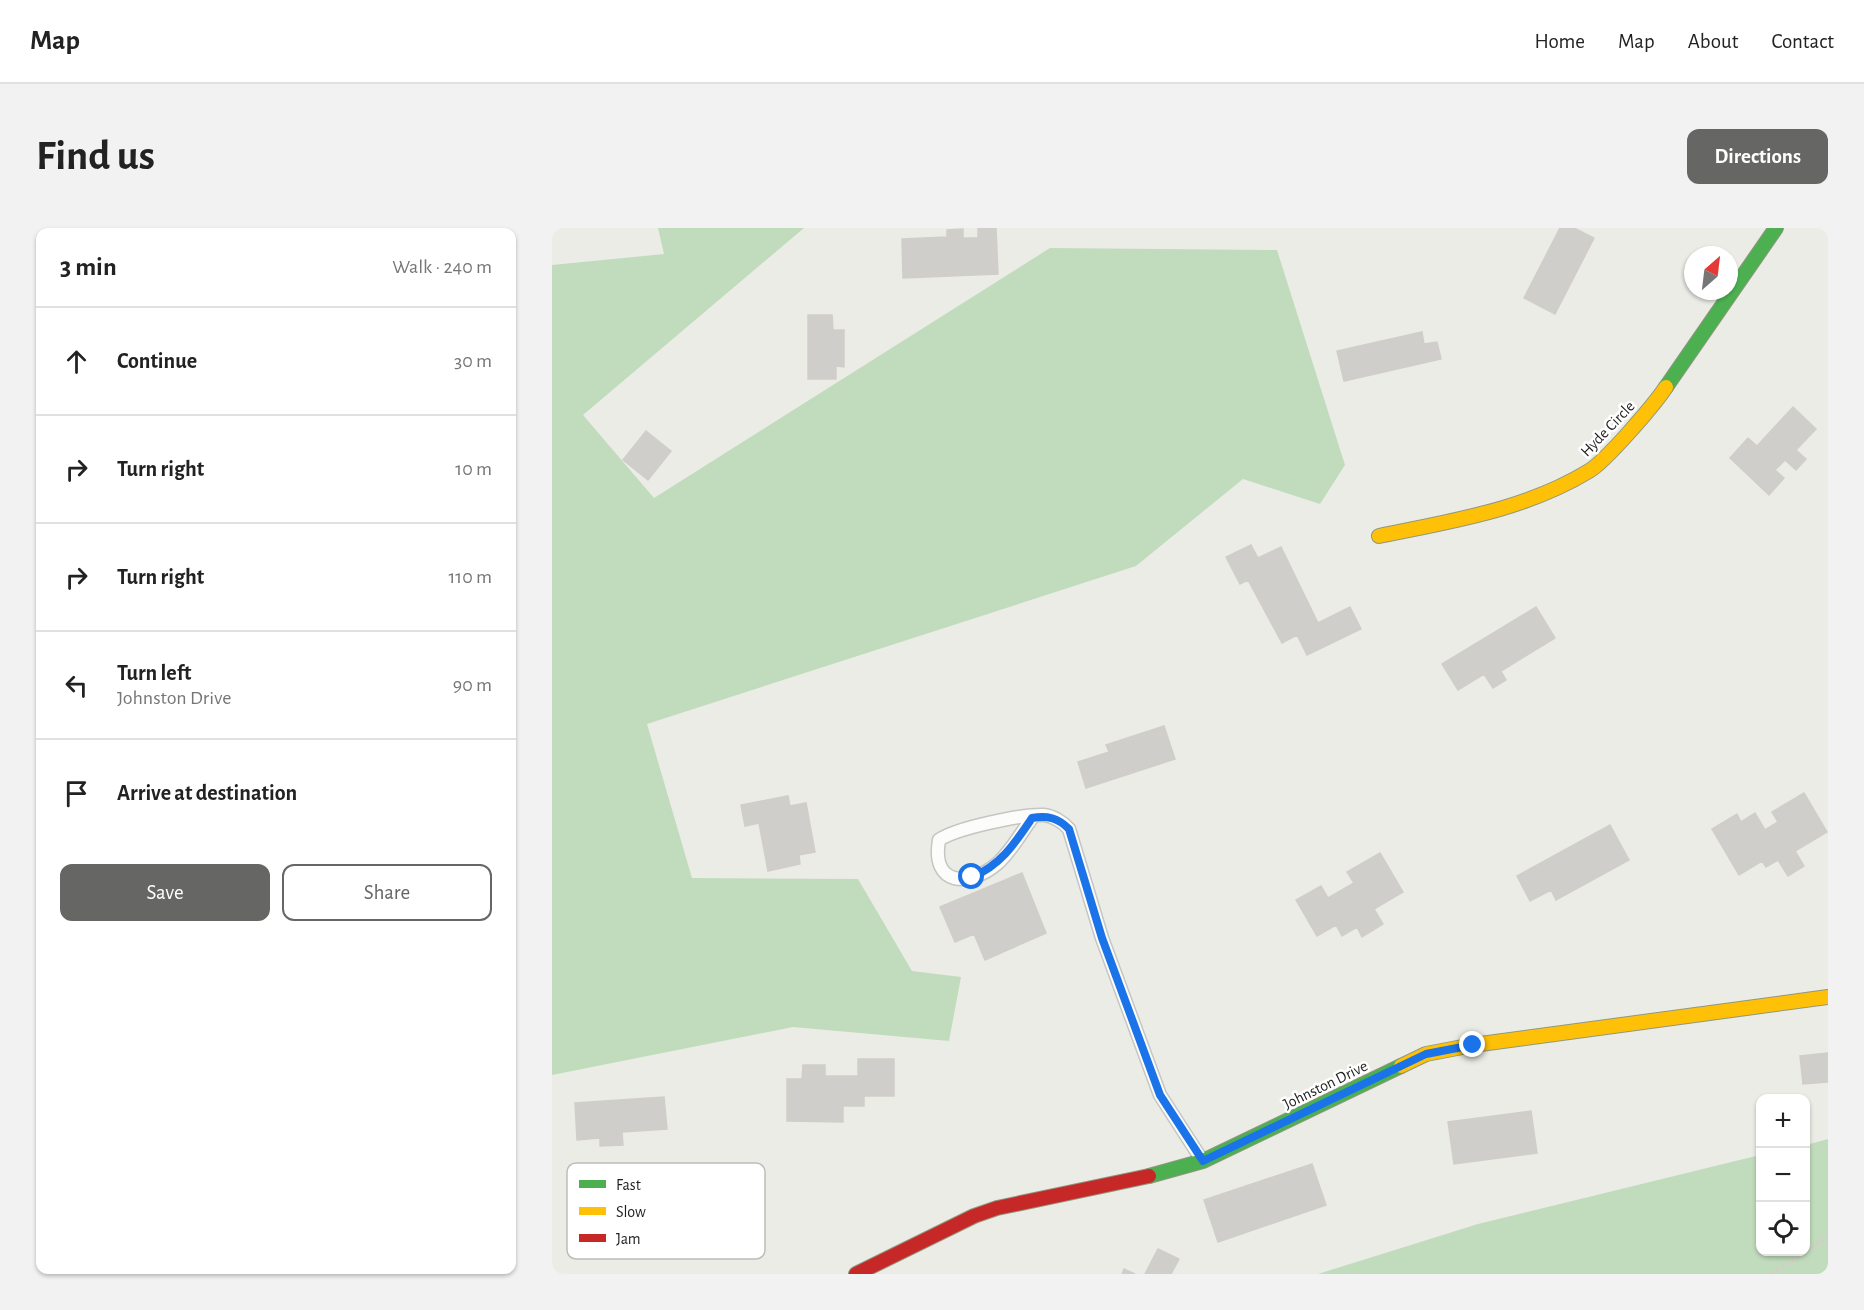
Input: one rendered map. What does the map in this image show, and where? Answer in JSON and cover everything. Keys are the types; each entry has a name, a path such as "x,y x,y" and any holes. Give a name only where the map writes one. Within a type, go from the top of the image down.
{"street":[{"name":"Hyde Circle","path":"1379,536 1482,515 1540,496 1591,470 1658,399 1776,228"},
{"name":"Johnston Drive","path":"856,1274 974,1216 997,1208 1137,1179 1203,1161 1426,1054 1473,1045 1828,997"}],"lane":[{"path":"1032,818 1008,853 982,873 956,880 946,876 939,866 937,850 939,840 951,832 1045,815 1062,822 1069,829 1102,938 1160,1095 1203,1161"}],"path":[{"path":"1810,1248 1828,1236"},
{"path":"1771,1274 1798,1256"}],"green space":[{"path":"658,228 804,228 583,415 654,498 1050,248 1277,250 1345,465 1320,504 1243,479 1136,566 647,724 692,878 858,879 912,971 961,977 949,1041 793,1027 552,1075 552,265 664,254"},
{"path":"1828,1139 1828,1274 1318,1274 1478,1224 1756,1156 1756,1256 1810,1256 1810,1144"}],"building":[{"path":"978,228 996,228 998,274 903,278 902,239 947,237 947,230 963,229 963,238 978,238"},
{"path":"1560,228 1574,228 1594,238 1555,314 1524,298"},
{"path":"808,315 832,315 833,330 844,330 844,367 836,366 836,379 808,379"},
{"path":"1422,332 1424,344 1437,342 1441,359 1344,381 1337,351"},
{"path":"1793,407 1816,429 1796,450 1806,459 1796,470 1785,460 1775,470 1784,478 1769,495 1730,458 1748,438 1757,446"},
{"path":"646,431 671,451 648,480 623,460"},
{"path":"1251,545 1258,558 1281,547 1318,623 1350,607 1361,629 1307,655 1297,635 1282,643 1248,580 1240,584 1226,557"},
{"path":"1536,607 1555,638 1501,671 1506,680 1493,688 1484,674 1458,690 1442,664"},
{"path":"1164,726 1175,759 1086,788 1078,762 1109,752 1106,745"},
{"path":"1804,793 1827,832 1795,851 1804,866 1788,876 1778,860 1766,867 1762,861 1739,875 1712,829 1737,814 1741,822 1755,813 1765,830 1778,822 1772,812"},
{"path":"788,796 790,806 806,803 815,852 799,855 800,864 768,871 759,823 745,826 741,805"},
{"path":"1610,825 1629,860 1556,900 1551,890 1530,901 1517,876"},
{"path":"1380,853 1403,892 1374,909 1383,924 1362,937 1357,927 1342,936 1336,925 1317,936 1296,900 1321,886 1328,898 1354,883 1347,872"},
{"path":"1022,873 1046,933 985,960 974,934 955,942 940,907"},
{"path":"1828,1053 1828,1082 1803,1084 1800,1056"},
{"path":"858,1059 894,1059 894,1096 864,1096 864,1106 843,1106 843,1122 787,1121 787,1079 802,1079 803,1065 825,1065 825,1076 858,1076"},
{"path":"664,1097 667,1129 622,1132 623,1145 600,1146 600,1138 577,1140 575,1103"},
{"path":"1531,1111 1537,1153 1454,1164 1448,1122"},
{"path":"1312,1164 1326,1205 1218,1242 1204,1200"},
{"path":"1158,1249 1179,1259 1171,1274 1145,1274"},
{"path":"1124,1269 1135,1274 1122,1274"}],"traffic: fast":[{"path":"1666,387 1776,228"},
{"path":"1149,1176 1203,1161 1401,1066"}],"traffic: slow":[{"path":"1379,536 1513,505 1565,484 1589,471 1607,456 1666,387"},
{"path":"1401,1066 1426,1054 1473,1045 1828,997"}],"traffic: jam":[{"path":"856,1274 974,1216 997,1208 1149,1176"}],"route":[{"path":"972,877 995,865 1008,853 1032,818 1045,815 1062,822 1069,829 1102,938 1160,1095 1203,1161 1426,1054 1473,1045"}]}
